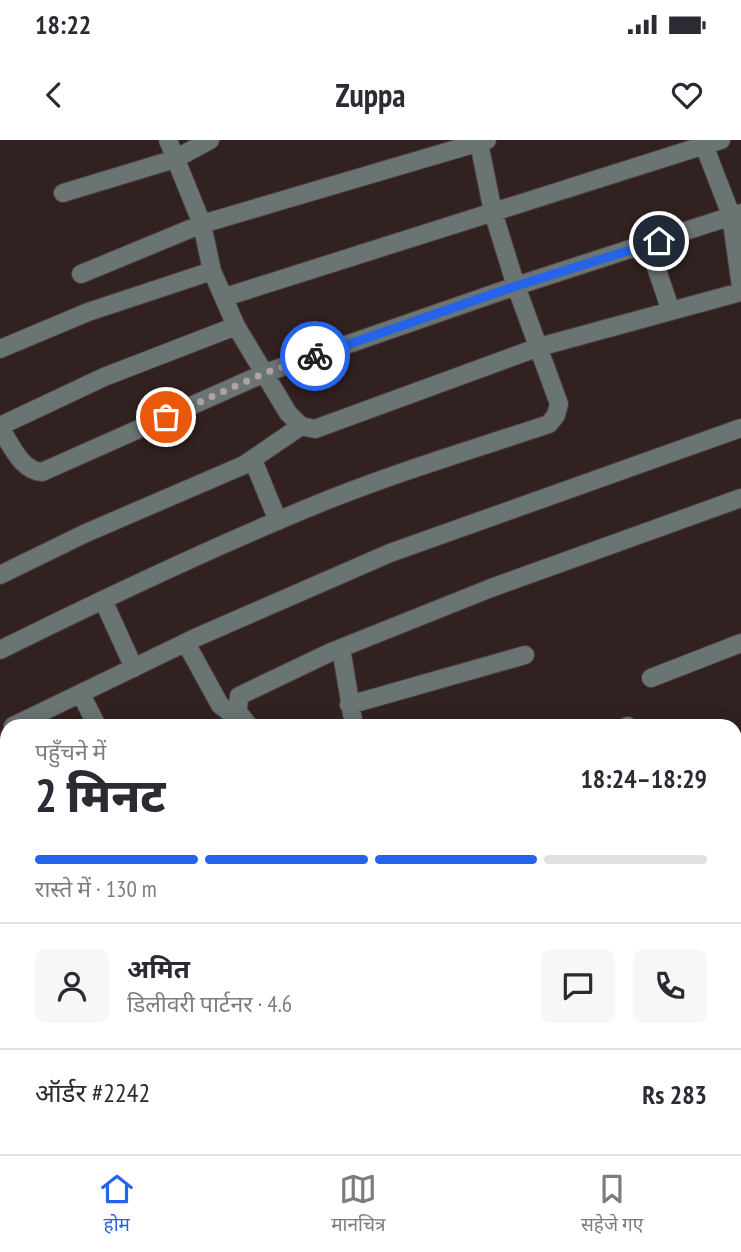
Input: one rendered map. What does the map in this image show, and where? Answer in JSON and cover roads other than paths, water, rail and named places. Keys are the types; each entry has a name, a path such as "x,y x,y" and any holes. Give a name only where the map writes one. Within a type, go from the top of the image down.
{"street":[{"path":"168,140 202,224 212,271 236,326 288,413 301,426 315,429 539,347 741,289 736,214 703,143"},
{"path":"63,194 175,159 210,140"},
{"path":"225,297 703,143 721,140"},
{"path":"0,650 278,521 395,475 549,424 556,415 559,404 516,286 493,212 483,142 438,147 202,224 81,274"},
{"path":"236,326 104,377 0,427 26,466 34,472 43,472 265,373 516,286 736,214"},
{"path":"649,244 671,311"},
{"path":"0,349 89,313 212,271"},
{"path":"0,575 86,533 253,460 301,426"},
{"path":"29,719 186,643 390,553 741,428"},
{"path":"253,460 278,521"},
{"path":"243,719 238,701 244,693 341,648 491,588 741,498"},
{"path":"103,600 134,668"},
{"path":"186,643 220,705 243,719"},
{"path":"651,678 741,643"},
{"path":"341,648 352,719"},
{"path":"349,705 524,655"},
{"path":"81,694 94,719"}]}
